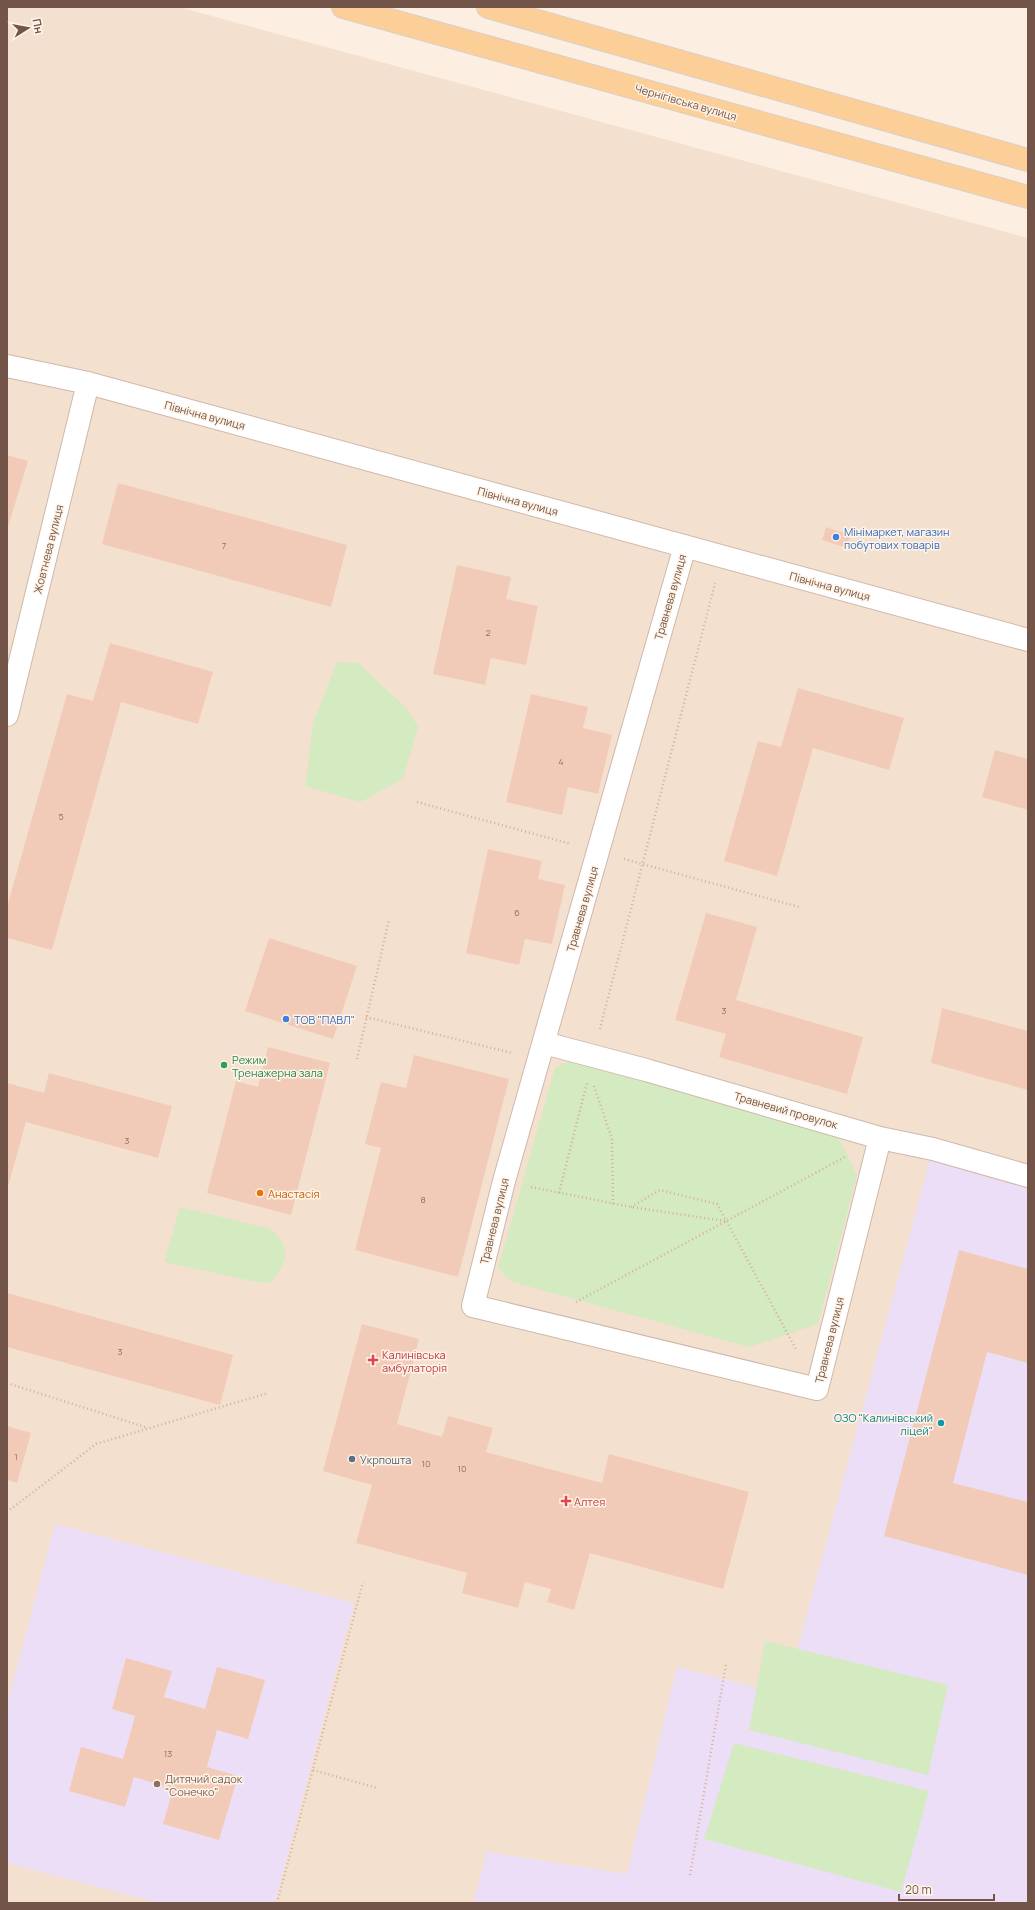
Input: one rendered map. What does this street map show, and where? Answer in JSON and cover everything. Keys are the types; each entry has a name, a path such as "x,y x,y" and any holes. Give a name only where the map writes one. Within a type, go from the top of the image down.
{"main road":[{"name":"Чернігівська вулиця","path":"343,7 1028,197"},
{"path":"488,7 1028,160"}],"street":[{"name":"Північна вулиця","path":"7,366 88,383 1028,640"},
{"name":"Жовтнева вулиця","path":"7,716 88,383"},
{"name":"Травнева вулиця","path":"685,546 504,1181 473,1306 541,1321 817,1389 880,1138"},
{"name":"Травневий провулок","path":"542,1051 591,1065 646,1070 880,1138 933,1149 1028,1176"}],"path":[{"path":"721,557 559,1193 613,1204 726,1221"},
{"path":"357,1059 388,920"},
{"path":"366,1017 542,1051"},
{"path":"591,1065 612,1139 613,1204"},
{"path":"541,1321 880,1138"},
{"path":"631,1207 660,1190 717,1204 817,1389"},
{"path":"7,1383 148,1429"},
{"path":"7,1512 96,1444 268,1393"},
{"path":"277,1903 363,1582"},
{"path":"690,1875 726,1664"},
{"path":"313,1770 377,1788"}],"shaded area":[{"path":"7,7 179,7 1028,238 1028,1903 7,1903"},
{"path":"933,1149 1028,1176 1028,1903 473,1903 487,1852 627,1874 677,1667 785,1695"},
{"name":"Дитячий садок \"Сонечко\"","path":"55,1524 354,1603 275,1903 159,1903 7,1863 7,1705"}],"green space":[{"path":"337,662 358,663 408,710 418,727 403,779 360,802 305,786 313,723"},
{"path":"577,1057 834,1129 857,1175 818,1324 749,1347 512,1282 498,1268 555,1068"},
{"path":"180,1207 270,1229 282,1242 285,1249 285,1255 284,1262 270,1283 252,1281 164,1262"},
{"path":"765,1641 948,1685 928,1775 749,1730"},
{"path":"734,1743 929,1791 901,1892 704,1839"}],"building":[{"path":"7,455 28,461 7,530"},
{"path":"118,483 347,545 331,607 102,544"},
{"name":"Мінімаркет, магазин побутових товарів","path":"826,527 850,535 847,548 822,540"},
{"path":"457,565 511,577 506,599 538,606 526,665 491,658 485,685 433,674"},
{"path":"110,643 213,672 198,724 121,702 52,950 7,938 7,907 67,694 93,701"},
{"path":"798,688 904,718 889,770 813,748 777,876 724,861 758,741 781,747"},
{"path":"531,694 588,707 583,728 612,735 598,794 568,787 562,815 506,802"},
{"path":"995,750 1028,759 1028,810 982,797"},
{"path":"488,849 542,861 538,879 565,885 552,944 525,939 519,965 466,953"},
{"path":"706,913 757,927 736,1000 863,1037 847,1094 719,1057 726,1034 675,1020"},
{"path":"269,938 357,966 333,1039 245,1011"},
{"path":"942,1008 1028,1031 1028,1090 931,1063"},
{"path":"268,1047 330,1063 291,1215 207,1193 236,1081 258,1087"},
{"path":"414,1055 509,1079 458,1277 355,1250 381,1148 365,1144 381,1082 406,1088"},
{"path":"49,1073 172,1106 158,1158 26,1122 7,1190 7,1083 44,1093"},
{"name":"ОЗО \"Калинівський ліцей\"","path":"959,1250 1028,1269 1028,1363 987,1352 953,1483 1028,1502 1028,1575 884,1536"},
{"path":"7,1293 233,1355 220,1405 7,1347"},
{"path":"362,1324 419,1339 397,1424 442,1437 448,1416 493,1428 486,1452 602,1483 609,1454 749,1492 723,1589 590,1553 574,1610 547,1602 551,1589 525,1582 518,1608 462,1593 467,1573 356,1543 372,1485 323,1471"},
{"path":"7,1426 31,1433 17,1483 7,1480"},
{"path":"126,1658 172,1671 164,1697 205,1709 217,1667 265,1680 248,1739 217,1730 207,1767 238,1776 219,1840 163,1824 173,1789 134,1777 125,1807 69,1791 81,1747 123,1759 135,1716 112,1709"}],"place":[{"name":"Мінімаркет, магазин побутових товарів","path":"836,537"},
{"name":"ТОВ \"ПАВЛ\"","path":"286,1019"},
{"name":"Режим Тренажерна зала","path":"224,1065"},
{"name":"Анастасія","path":"260,1193"},
{"name":"Калинівська амбулаторія","path":"373,1360"},
{"name":"ОЗО \"Калинівський ліцей\"","path":"941,1423"},
{"name":"Укрпошта","path":"352,1459"},
{"name":"Алтея","path":"566,1501"},
{"name":"Дитячий садок \"Сонечко\"","path":"157,1784"}]}
